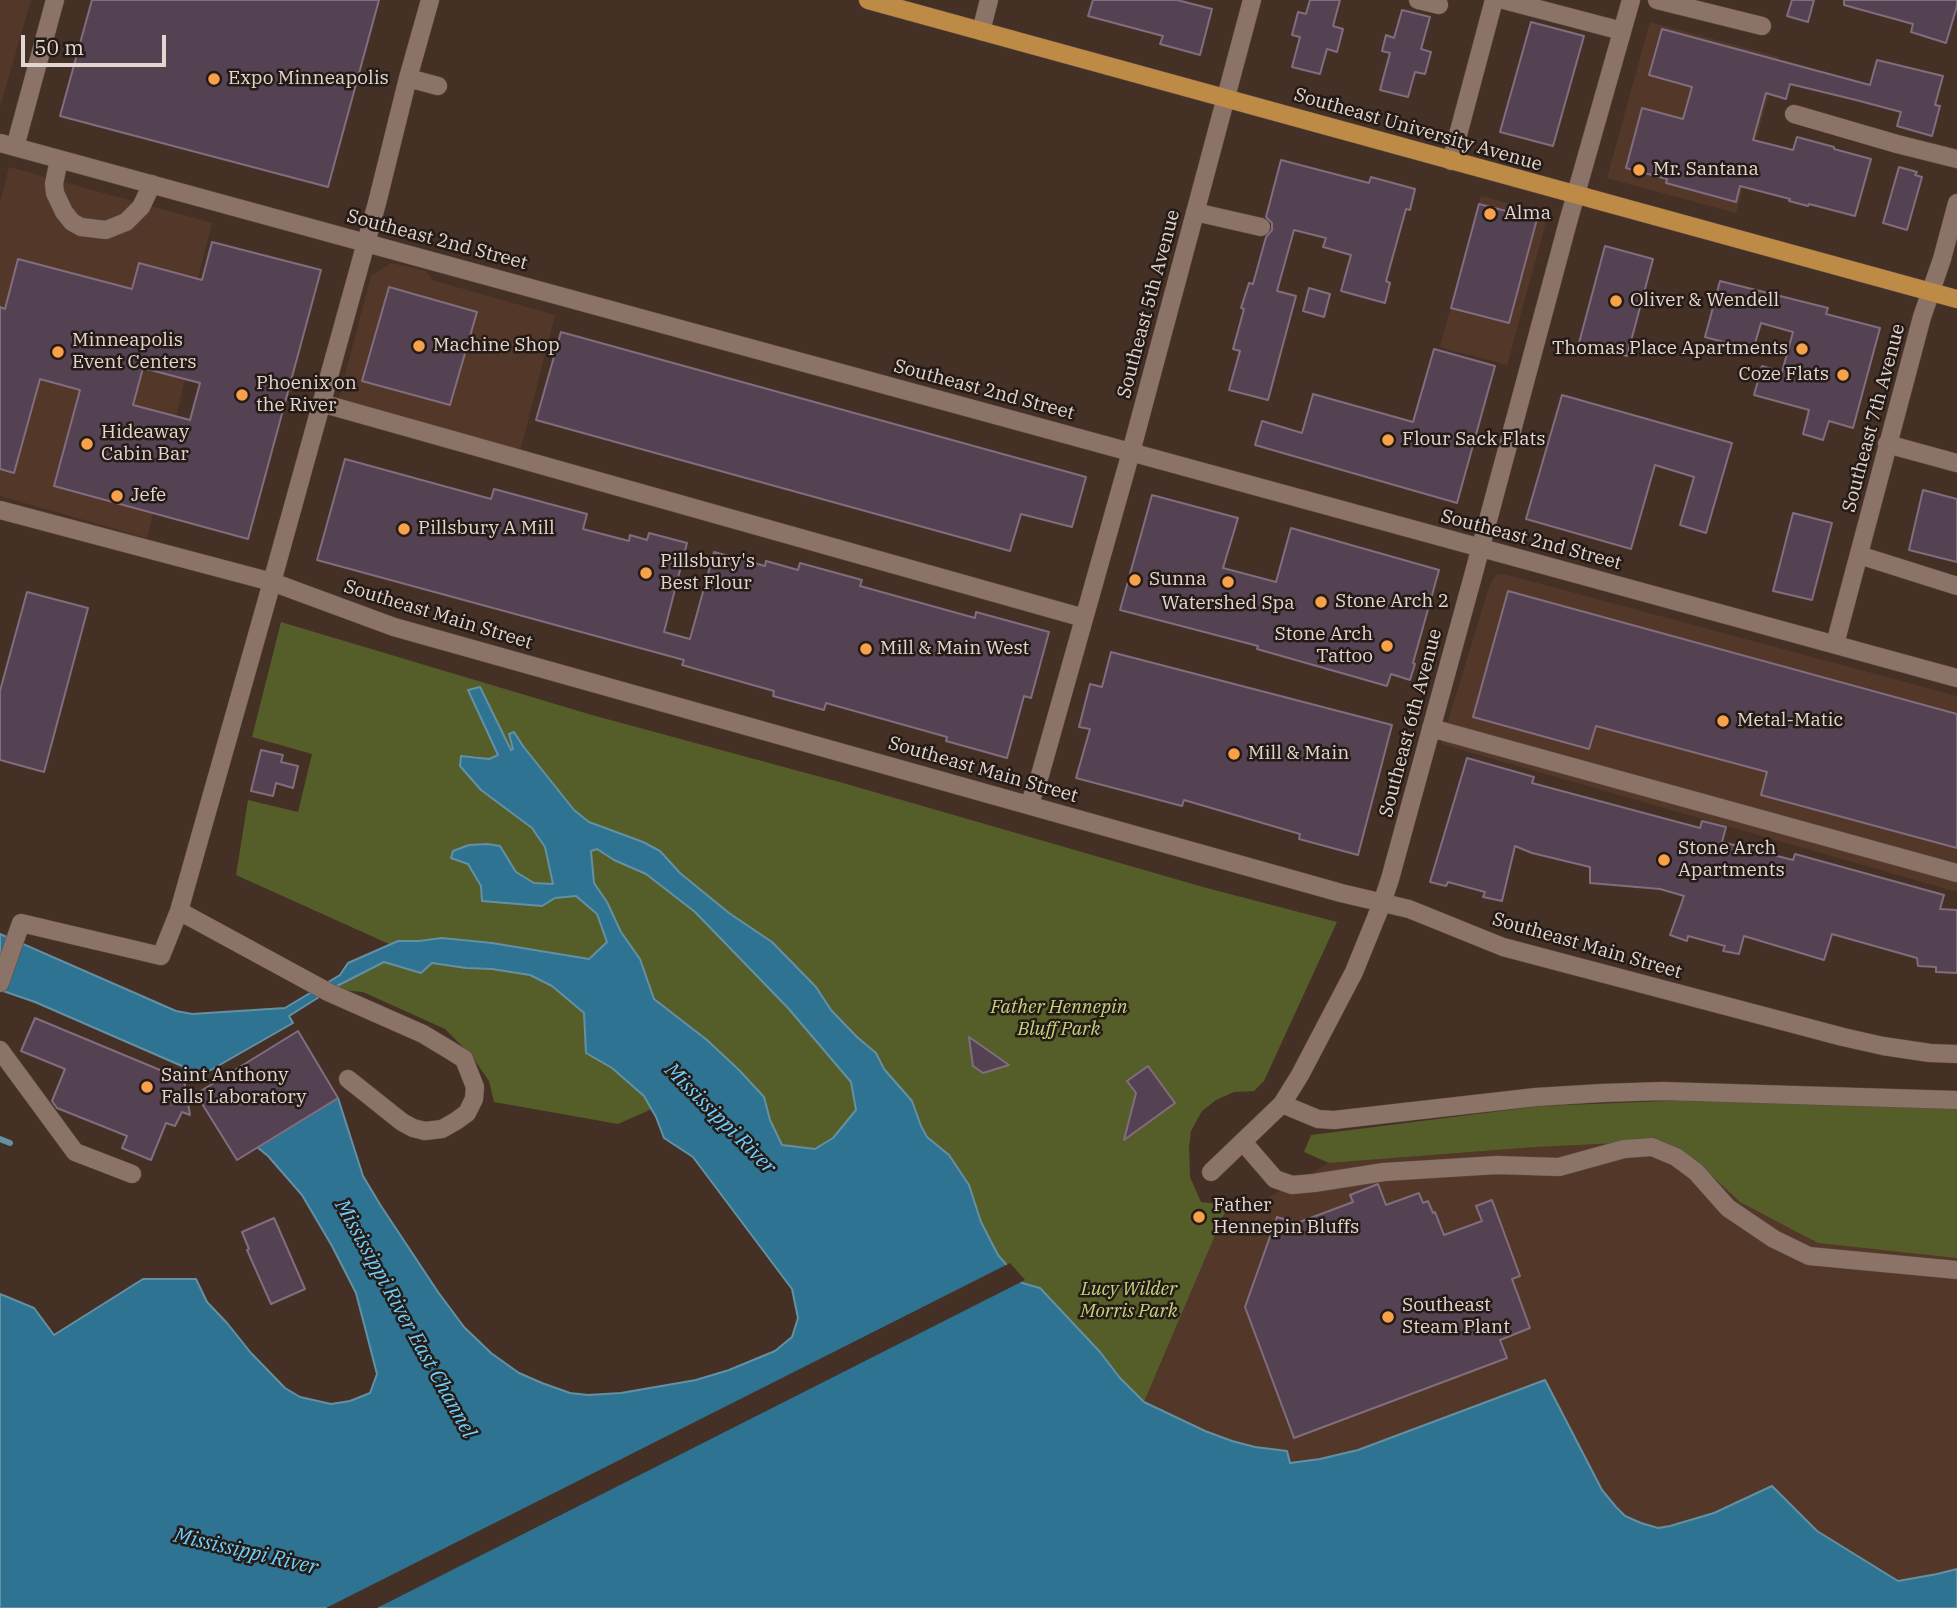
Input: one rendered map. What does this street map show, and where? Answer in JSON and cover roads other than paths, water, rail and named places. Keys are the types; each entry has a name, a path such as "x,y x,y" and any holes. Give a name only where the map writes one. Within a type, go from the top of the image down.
{"main road":[{"name":"Southeast University Avenue","path":"868,0 1957,299"}],"street":[{"path":"7,145 55,0"},
{"path":"0,983 22,923 161,956 179,911 272,582 430,0"},
{"path":"981,31 989,0"},
{"name":"Southeast 5th Avenue","path":"1029,804 1040,775 1132,452 1252,0"},
{"path":"1418,0 1439,5"},
{"path":"1451,162 1494,0"},
{"path":"1504,0 1622,31"},
{"name":"Southeast 6th Avenue","path":"1211,1172 1282,1104 1353,972 1382,903 1631,0"},
{"path":"1657,0 1762,26"},
{"path":"408,78 438,86"},
{"path":"1794,114 1957,159"},
{"name":"Southeast 2nd Street","path":"7,145 1957,678"},
{"path":"59,159 55,193 64,212 81,228 106,230 126,222 141,207 152,184"},
{"name":"Southeast 7th Avenue","path":"1835,644 1887,444 1957,203"},
{"path":"1195,212 1261,227"},
{"path":"321,403 1084,618"},
{"path":"1887,444 1957,463"},
{"name":"Southeast Main Street","path":"0,510 272,582 394,627 1416,911 1503,947 1883,1046 1957,1054"},
{"path":"1859,555 1957,586"},
{"path":"1431,728 1957,873"},
{"path":"179,911 323,989 423,1034 464,1059 475,1087 474,1099 467,1113 456,1121 442,1129 425,1131 402,1122 348,1079"},
{"path":"0,1050 75,1152 132,1174"},
{"path":"1282,1104 1318,1119 1334,1120 1536,1097 1663,1091 1957,1100"},
{"path":"1243,1142 1275,1179 1292,1185 1384,1172 1497,1165 1559,1167 1624,1149 1652,1147 1676,1157 1696,1172 1728,1208 1773,1239 1809,1256 1957,1270"}],"water":[{"path":"480,687 511,750 513,749 509,734 514,732 574,810 589,822 660,851 680,873 729,913 772,942 816,987 831,1010 876,1053 884,1069 912,1101 927,1137 949,1155 969,1185 981,1222 998,1255 1022,1283 1040,1288 1144,1402 1232,1441 1287,1451 1290,1463 1358,1450 1545,1380 1602,1490 1625,1516 1658,1528 1670,1526 1714,1513 1772,1486 1817,1531 1898,1581 1957,1569 1957,1608 0,1608 0,1294 34,1308 54,1335 143,1279 196,1279 207,1302 285,1388 300,1397 331,1404 350,1401 370,1393 377,1374 356,1293 302,1195 257,1147 338,1098 363,1176 381,1206 464,1327 491,1353 519,1373 570,1393 621,1393 696,1380 729,1370 775,1351 792,1337 798,1318 792,1289 693,1157 664,1138 644,1096 612,1068 586,1053 584,1013 552,986 530,975 432,963 421,973 384,962 335,987 289,1016 293,1023 195,1079 182,1066 35,1002 0,990 0,934 176,1011 192,1014 285,1008 340,975 348,963 398,941 442,938 492,943 589,959 607,942 597,914 576,896 555,898 542,906 482,901 481,886 468,864 451,858 453,851 469,845 500,846 516,872 534,883 553,884 545,847 532,828 481,790 460,766 461,756 489,759 498,755 468,690","holes":["597,849 646,874 695,912 788,1008 851,1082 856,1110 833,1138 815,1149 782,1145 770,1120 764,1097 707,1040 654,999 640,959 621,932 607,902 594,883 591,851"]}],"waterway":[{"path":"0,1139 10,1143"}],"place":[{"name":"Expo Minneapolis","path":"214,79"},
{"name":"Mr. Santana","path":"1639,170"},
{"name":"Alma","path":"1490,214"},
{"name":"Oliver & Wendell","path":"1616,301"},
{"name":"Machine Shop","path":"419,346"},
{"name":"Thomas Place Apartments","path":"1802,349"},
{"name":"Minneapolis Event Centers","path":"58,352"},
{"name":"Coze Flats","path":"1843,375"},
{"name":"Phoenix on the River","path":"242,395"},
{"name":"Flour Sack Flats","path":"1388,440"},
{"name":"Hideaway Cabin Bar","path":"87,444"},
{"name":"Jefe","path":"117,496"},
{"name":"Pillsbury A Mill","path":"404,529"},
{"name":"Pillsbury's Best Flour","path":"646,573"},
{"name":"Sunna","path":"1135,580"},
{"name":"Watershed Spa","path":"1228,582"},
{"name":"Stone Arch 2","path":"1321,602"},
{"name":"Stone Arch Tattoo","path":"1387,646"},
{"name":"Mill & Main West","path":"866,649"},
{"name":"Metal-Matic","path":"1723,721"},
{"name":"Mill & Main","path":"1234,754"},
{"name":"Stone Arch Apartments","path":"1664,860"},
{"name":"Saint Anthony Falls Laboratory","path":"147,1087"},
{"name":"Father Hennepin Bluffs","path":"1199,1217"},
{"name":"Southeast Steam Plant","path":"1388,1317"}],"park label":[{"name":"Father Hennepin Bluff Park","path":"1059,1019"},
{"name":"Lucy Wilder Morris Park","path":"1129,1301"}],"water label":[{"name":"Mississippi River","path":"720,1119"},
{"name":"Mississippi River East Channel","path":"405,1319"},
{"name":"Mississippi River","path":"246,1552"}]}
